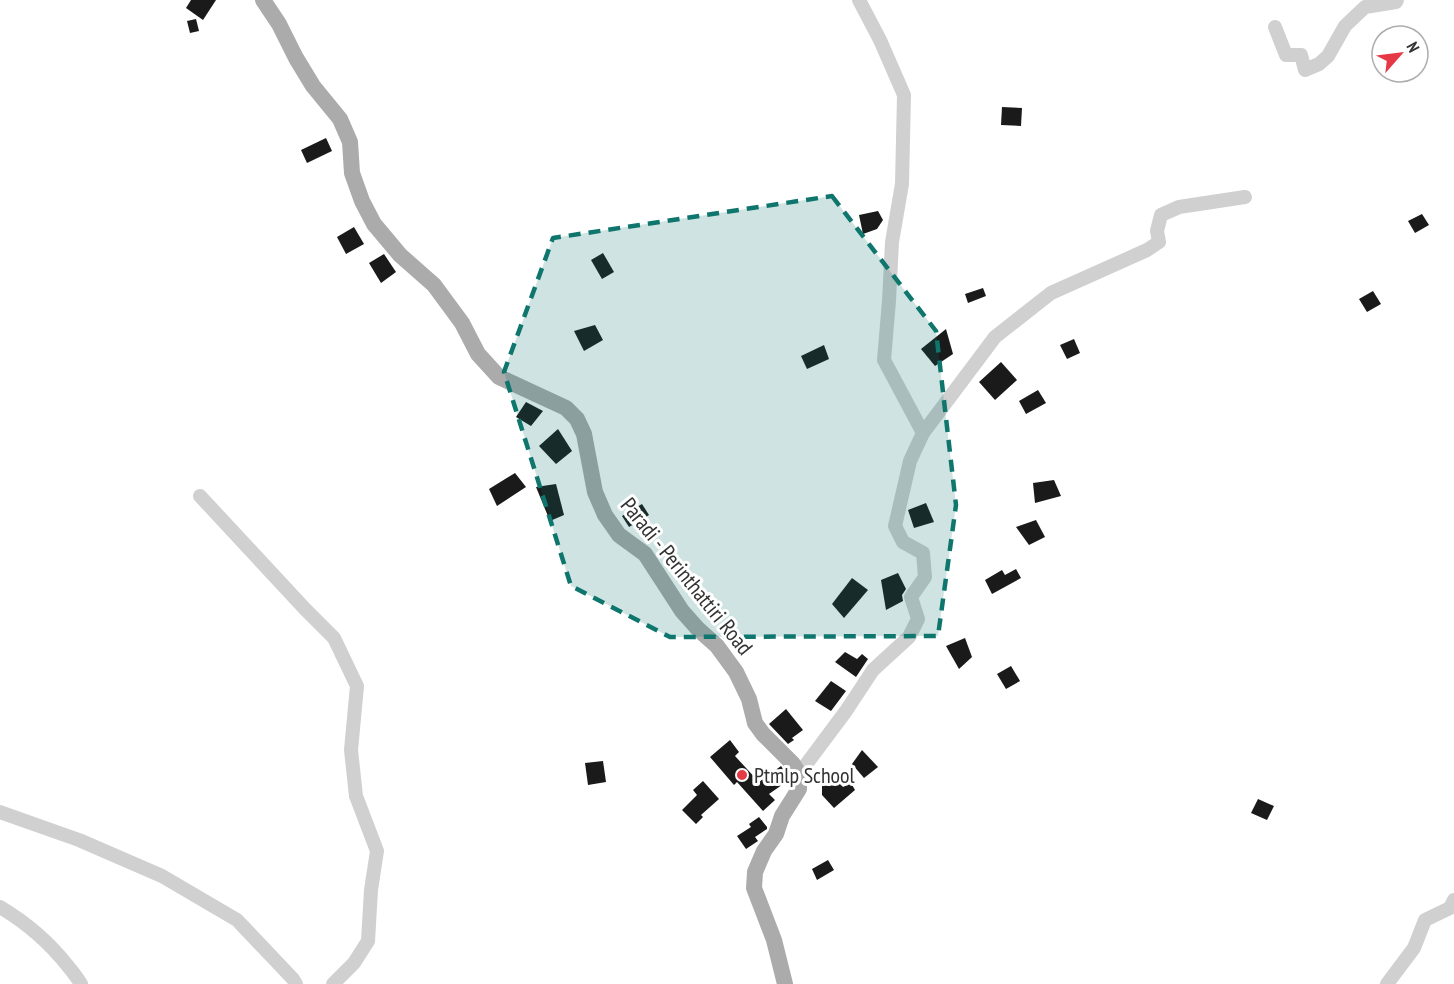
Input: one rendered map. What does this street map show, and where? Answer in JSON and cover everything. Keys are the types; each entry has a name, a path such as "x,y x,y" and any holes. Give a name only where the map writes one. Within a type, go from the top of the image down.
{"main road":[{"name":"Paradi - Perinthattiri Road","path":"263,0 314,86 340,119 350,142 352,173 362,201 374,224 400,255 434,285 462,323 478,354 499,377 566,408 577,419 584,434 595,492 605,515 619,535 645,554 682,611 717,646 736,672 749,699 755,723 793,764 799,774"},
{"path":"784,984 774,940 754,888 755,872 764,851 776,834 782,816 799,789 799,774"}],"street":[{"path":"860,0 904,94 902,184 892,242 884,360 923,433"},
{"path":"1275,27 1286,55 1301,55 1305,70 1319,64 1328,56 1345,26 1365,7 1397,0"},
{"path":"799,774 873,670 909,638 918,619 911,597 924,577 923,553 903,542 895,526 909,461 923,433 995,337 1051,294 1147,250 1159,242 1157,231 1161,215 1179,207 1245,197"},
{"path":"200,496 334,638 357,686 351,750 356,796 377,851 371,890 368,941 354,963 333,984"},
{"path":"0,812 79,840 162,876 237,921 296,984"},
{"path":"0,907 29,926 53,947 78,977 81,984"},
{"path":"1387,984 1414,948 1425,920 1453,908"}],"highlighted area":[{"path":"832,196 936,331 956,505 938,636 670,637 571,586 504,372 553,238"}],"building":[{"path":"191,0 216,0 203,20 186,8"},
{"path":"196,19 199,31 190,33 187,21"},
{"path":"1002,107 1022,108 1021,126 1001,125"},
{"path":"326,138 332,151 307,163 301,150"},
{"path":"878,211 883,220 877,229 863,234 859,215"},
{"path":"1422,214 1429,225 1415,233 1408,221"},
{"path":"354,227 364,244 346,254 337,237"},
{"path":"603,253 614,272 602,279 591,260"},
{"path":"384,254 396,272 381,283 369,263"},
{"path":"983,288 986,296 968,303 965,294"},
{"path":"1373,291 1381,304 1367,312 1359,299"},
{"path":"595,325 603,340 584,351 574,331"},
{"path":"946,329 953,354 935,366 921,349"},
{"path":"1074,339 1080,353 1067,359 1060,345"},
{"path":"824,345 829,359 807,369 801,356"},
{"path":"1001,362 1017,380 995,400 979,382"},
{"path":"1038,390 1046,403 1026,414 1019,401"},
{"path":"526,402 543,411 531,426 516,417"},
{"path":"558,429 572,451 556,464 539,446"},
{"path":"515,473 526,487 497,506 489,489"},
{"path":"1054,480 1061,496 1035,503 1033,483"},
{"path":"556,484 564,515 550,521 536,487"},
{"path":"926,503 934,522 914,528 908,510"},
{"path":"642,504 649,515 629,527 622,516"},
{"path":"1036,520 1045,537 1029,545 1016,527"},
{"path":"1016,569 1021,578 992,594 985,580 1002,570 1005,575"},
{"path":"898,573 906,589 902,595 903,601 886,610 881,580"},
{"path":"852,578 868,590 844,618 832,604"},
{"path":"965,638 972,657 959,669 946,646"},
{"path":"845,652 857,659 862,654 868,659 856,677 835,662"},
{"path":"1011,666 1020,681 1006,689 997,674"},
{"path":"831,681 846,691 831,711 815,701"},
{"path":"786,709 803,730 788,744 769,724"},
{"path":"730,740 739,752 735,756 759,782 781,766 789,777 789,780 769,794 775,800 763,811 737,782 734,785 710,757"},
{"path":"862,750 878,767 864,778 852,764"},
{"path":"603,761 606,782 588,785 585,763"},
{"path":"827,779 831,783 837,780 843,787 851,783 855,790 834,808 822,795 822,785"},
{"path":"703,781 719,799 701,815 703,817 696,824 682,810 697,795 693,790"},
{"path":"1258,799 1274,806 1267,820 1251,813"},
{"path":"759,817 767,829 755,837 758,841 746,849 737,836 751,827 749,824"},
{"path":"828,860 834,870 817,880 812,869"}],"place":[{"name":"Ptmlp School","path":"742,775"}]}
